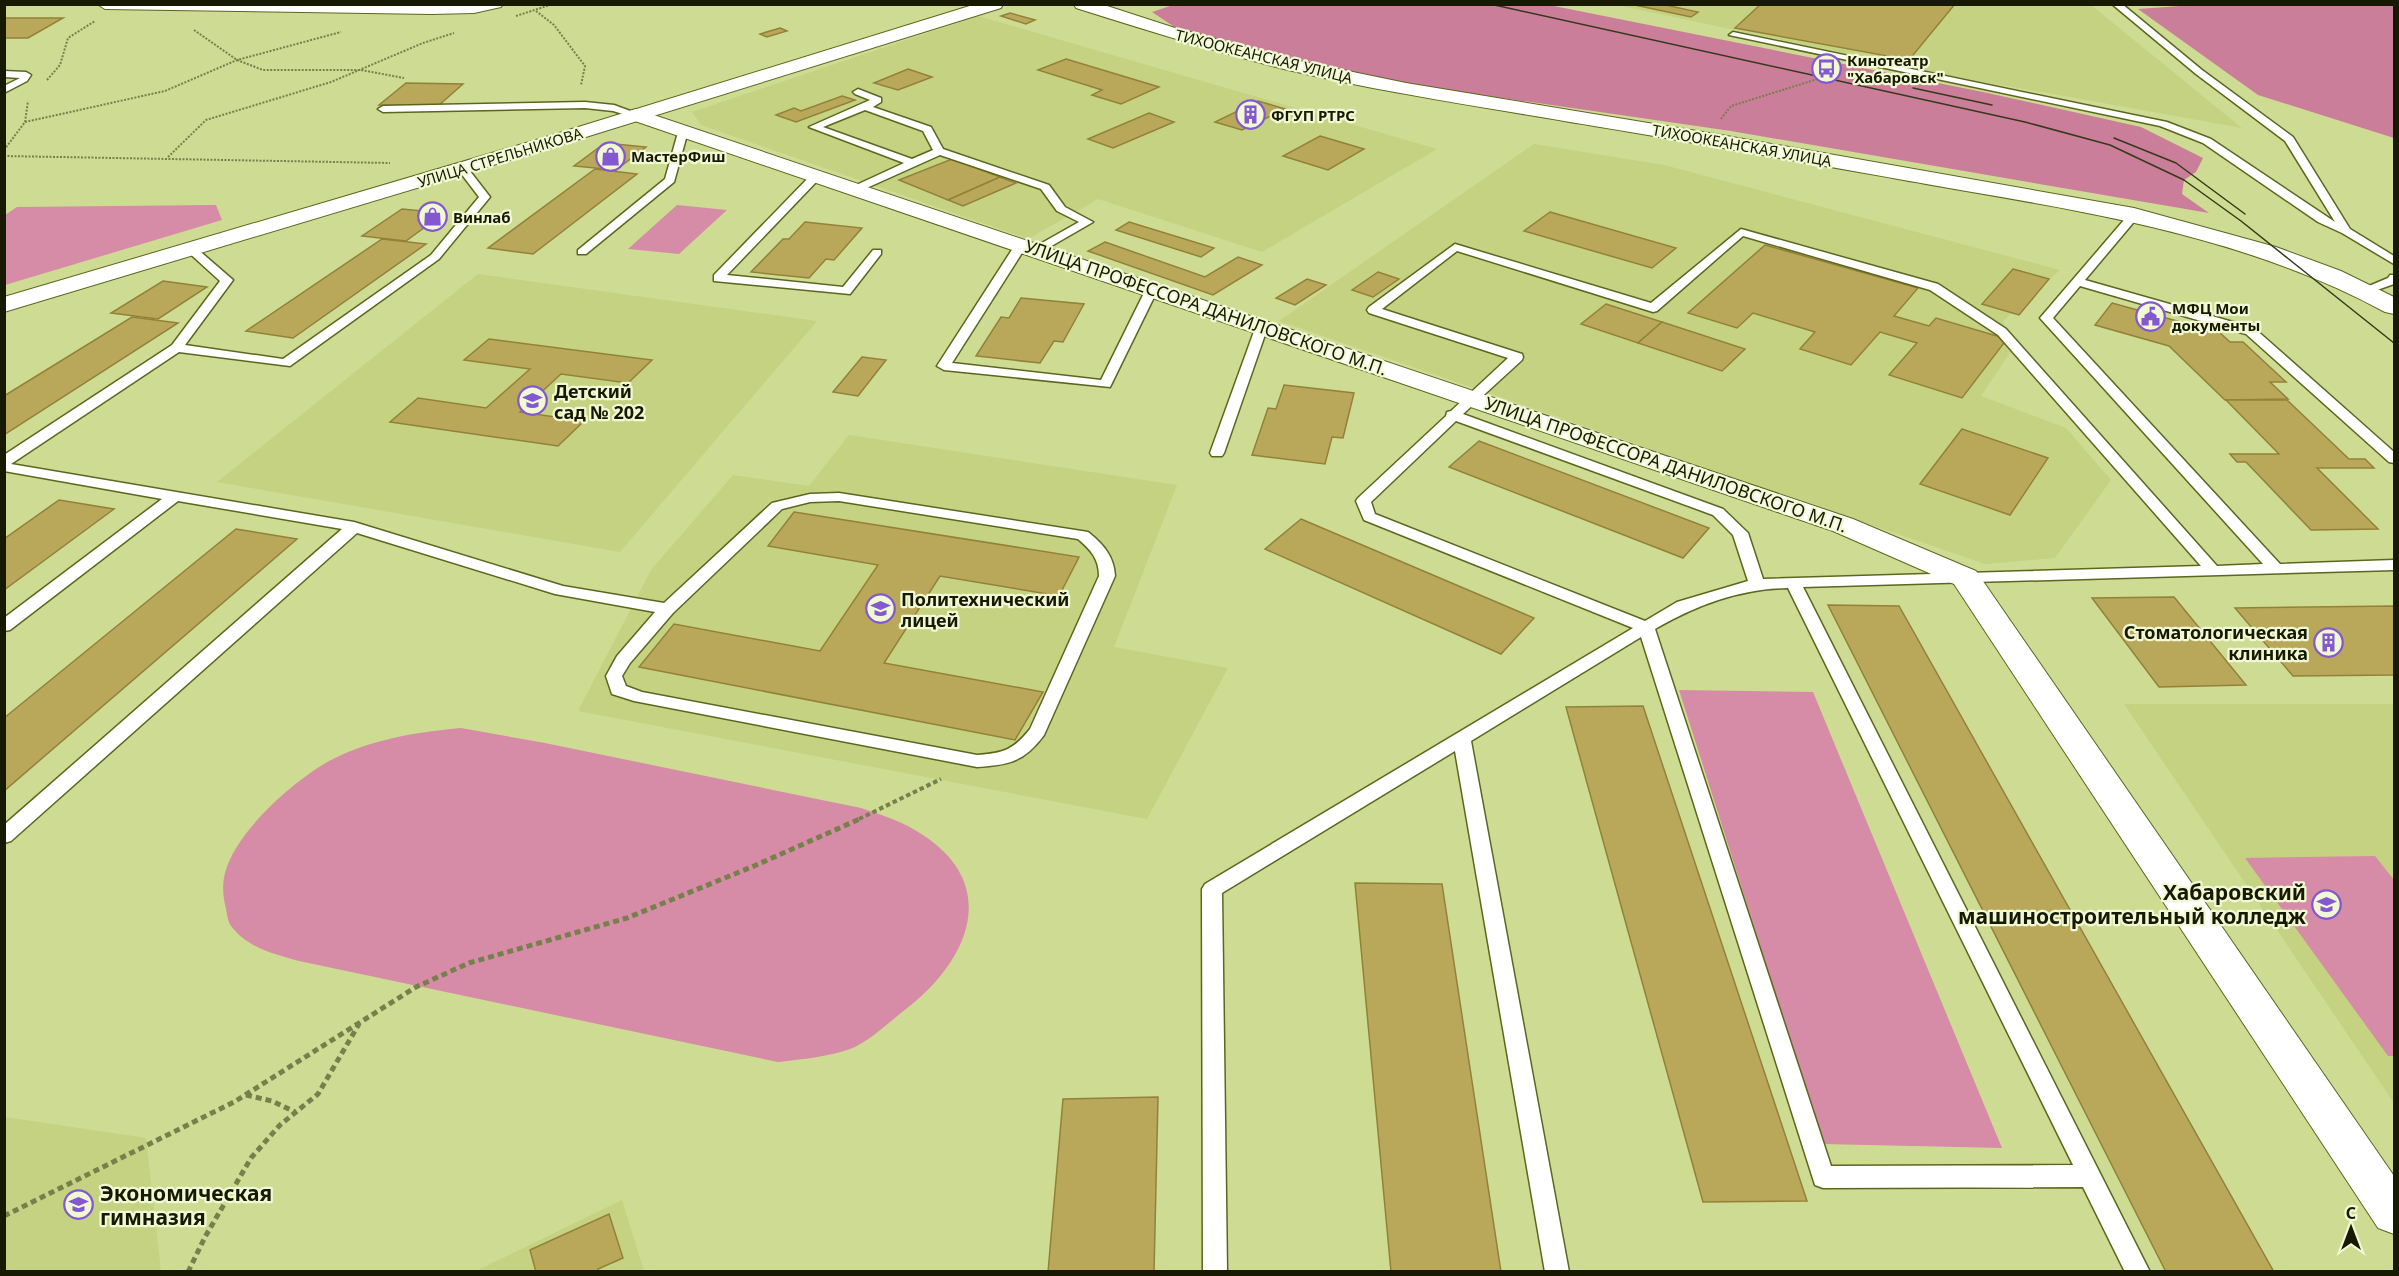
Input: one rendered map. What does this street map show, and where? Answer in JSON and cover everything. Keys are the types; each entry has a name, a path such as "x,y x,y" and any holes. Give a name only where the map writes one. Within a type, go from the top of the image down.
{"main road":[{"name":"УЛИЦА СТРЕЛЬНИКОВА","path":"4,305 462,168 995,4"},
{"name":"ТИХООКЕАНСКАЯ УЛИЦА","path":"1082,4 1169,32 1288,64 1406,89 1733,143 2134,215 2197,230 2286,257 2394,307"}],"street":[{"path":"112,5 432,9 474,8 495,4"},
{"name":"УЛИЦА ПРОФЕССОРА ДАНИЛОВСКОГО М.П.","path":"636,115 1262,326 1461,406 1843,525 1965,578"},
{"path":"1965,578 2394,1213"}],"lane":[{"path":"2115,4 2199,72 2289,139 2346,231"},
{"path":"1733,35 2163,124 2207,141 2322,220 2346,231 2394,261"},
{"path":"4,74 26,75 24,79 4,90"},
{"path":"858,92 878,100 814,127 913,163"},
{"path":"383,109 585,105 614,108 636,115"},
{"path":"865,107 927,129 939,151 1045,187 1061,210 1087,222 1029,248 944,366 1105,384 1152,289"},
{"path":"582,252 670,180 683,131"},
{"path":"856,189 939,151"},
{"path":"177,348 285,363 435,257 485,197 462,168"},
{"path":"816,176 718,278 846,291 877,252"},
{"path":"2134,215 2046,318 2274,567"},
{"path":"1646,627 1369,517 1363,501 1461,406 1516,357 1373,310 1455,247 1653,308 1741,232 1934,287 2002,332 2212,569"},
{"path":"4,462 177,348 227,280 191,249"},
{"path":"2363,291 2392,281 2394,278"},
{"path":"2077,281 2250,331 2394,459"},
{"path":"1217,453 1262,326"},
{"path":"1461,406 1718,512 1740,533 1757,584"},
{"path":"4,467 354,527 561,591 667,609"},
{"path":"4,626 175,496"},
{"path":"839,497 1083,535 1099,549 1108,563 1107,576 1038,731 1028,744 1010,759 977,761 640,697 618,690 614,676 623,660 667,609 777,506 810,498 839,497"},
{"path":"4,836 354,527"},
{"path":"1215,1272 1212,889 1462,741 1646,627 1683,606 1757,584 2394,565"},
{"path":"1793,583 2138,1272"},
{"path":"1646,627 1823,1177 2090,1176"},
{"path":"1462,741 1557,1272"}],"path":[{"path":"513,17 553,4"},
{"path":"40,87 60,65 68,38 112,5"},
{"path":"188,28 208,38 237,60 263,70 281,72 361,70 404,78"},
{"path":"25,122 165,91 237,60 340,32"},
{"path":"168,158 206,120 290,96 361,70 423,43 458,32"},
{"path":"1716,124 1731,106 1824,77 1826,69"},
{"path":"4,150 25,122 27,101 34,94"},
{"path":"4,156 395,163"},
{"path":"4,1216 246,1095 416,987 469,963 627,918 754,866 875,812 977,761"},
{"path":"188,1272 205,1237 251,1158 280,1125 318,1094 360,1023"},
{"path":"246,1095 272,1101 295,1112"}],"shaded area":[{"path":"1176,4 1549,5 1983,92 2141,127 2203,158 2196,172 2184,180 2182,194 2209,213 1731,131 1440,89 1329,69 1240,48 1179,30 1152,12"},
{"path":"2208,4 2394,5 2394,138 2258,95 2138,9"},
{"path":"1617,5 2091,5 2242,128 1947,75"},
{"path":"978,16 1437,149 1262,252 1098,199 1028,239 701,125 692,112"},
{"path":"1534,144 1664,165 2060,270 2002,322 2018,341 1981,396 2066,428 2111,480 2055,558 1985,564 1279,321"},
{"path":"216,205 222,220 5,285 5,215 17,207"},
{"path":"677,205 727,210 679,254 628,249"},
{"name":"Детский сад № 202","path":"478,274 817,321 620,552 217,482"},
{"name":"Политехнический лицей","path":"849,435 1177,485 1114,647 1228,668 1147,819 578,711 651,570 733,475 809,486"},
{"path":"1679,690 1813,692 2002,1148 1823,1144"},
{"name":"Хабаровский машиностроительный колледж","path":"2124,704 2394,704 2394,1103"},
{"path":"461,728 861,808 901,823 916,830 947,855 962,878 968,901 967,924 959,947 945,969 927,990 864,1042 833,1054 778,1062 299,961 271,953 253,945 238,934 228,920 223,886 225,873 241,841 254,824 285,793 333,759 364,746 412,734"},
{"path":"2375,856 2394,880 2394,1056 2388,1056 2245,858"},
{"name":"Экономическая гимназия","path":"5,1117 146,1138 161,1271 5,1271"},
{"path":"622,1200 644,1271 474,1272"}],"building":[{"path":"1630,4 1661,4 1698,12 1691,17"},
{"path":"1761,4 1955,4 1909,60 1735,28"},
{"path":"1010,13 1035,20 1026,24 1001,16"},
{"path":"4,18 63,18 28,38 4,38"},
{"path":"780,28 787,31 767,37 760,34"},
{"path":"1066,59 1159,87 1121,104 1092,95 1102,90 1038,70"},
{"path":"908,69 932,77 898,90 874,83"},
{"path":"406,83 463,84 438,106 379,105"},
{"path":"842,96 855,100 796,122 776,115 794,108 801,111"},
{"name":"ФГУП РТРС","path":"1258,101 1285,109 1242,130 1215,122"},
{"path":"1149,113 1174,122 1113,148 1088,139"},
{"path":"1320,136 1364,149 1328,170 1283,156"},
{"name":"МастерФиш","path":"605,143 646,147 616,170 574,166"},
{"path":"952,159 1000,177 948,200 899,180"},
{"path":"595,169 637,174 533,254 488,248"},
{"path":"1000,177 1016,183 963,206 948,200"},
{"path":"402,209 444,213 406,241 362,236"},
{"path":"1550,212 1676,248 1652,268 1524,231"},
{"path":"805,222 862,228 834,260 826,259 809,278 751,272 783,239 789,239"},
{"path":"1129,222 1214,248 1201,257 1116,230"},
{"path":"382,239 426,244 293,338 246,331"},
{"path":"1105,242 1205,277 1238,257 1262,265 1213,295 1088,251"},
{"path":"1765,245 1918,288 1894,316 1929,326 1936,318 2007,339 1962,398 1889,375 1917,343 1880,332 1851,365 1800,349 1815,332 1753,313 1737,328 1688,313"},
{"path":"2013,269 2049,279 2019,315 1982,304"},
{"path":"1378,272 1399,279 1373,297 1352,290"},
{"path":"1307,279 1326,285 1295,305 1276,298"},
{"path":"163,281 207,287 158,319 111,313"},
{"path":"1021,298 1084,304 1063,342 1054,341 1040,363 976,356 1001,317 1009,318"},
{"path":"2112,303 2220,333 2230,342 2243,342 2286,382 2270,382 2288,399 2225,400 2169,346 2095,325"},
{"path":"1606,304 1662,322 1638,343 1581,324"},
{"path":"132,317 178,323 4,435 4,396"},
{"path":"1662,322 1745,349 1722,371 1638,343"},
{"path":"489,339 652,360 628,383 561,374 520,412 584,421 558,446 390,422 418,398 486,408 530,369 464,360"},
{"path":"862,357 886,360 858,396 833,392"},
{"path":"1284,385 1354,393 1343,438 1332,437 1325,464 1252,455 1268,408 1276,409"},
{"path":"2226,400 2287,400 2349,459 2365,459 2374,468 2317,468 2378,529 2311,530 2246,462 2237,462 2230,454 2279,454"},
{"path":"1962,429 2048,458 2010,515 1920,484"},
{"path":"1479,441 1709,528 1683,558 1449,467"},
{"path":"59,500 114,509 4,590 4,539"},
{"name":"Политехнический лицей","path":"794,512 1079,557 1059,596 940,576 884,663 1043,692 1015,740 639,667 674,624 820,651 878,565 768,546"},
{"path":"1301,519 1534,618 1501,654 1265,549"},
{"path":"236,529 297,539 4,791 4,718"},
{"path":"2174,597 2246,685 2159,687 2092,598"},
{"path":"1828,605 1899,606 2274,1272 2166,1272"},
{"name":"Стоматологическая клиника","path":"2394,606 2394,675 2293,676 2235,608"},
{"path":"1643,706 1807,1201 1703,1202 1566,707"},
{"path":"1355,883 1442,884 1501,1272 1391,1272"},
{"path":"1158,1097 1154,1272 1048,1272 1063,1099"},
{"path":"609,1214 623,1258 598,1269 599,1272 536,1272 530,1250"}],"tram line":[{"path":"1490,4 2025,122 2110,145 2184,180 2241,221 2394,343"},
{"path":"1913,88 1992,105"},
{"path":"2114,138 2176,163 2245,214"}],"place":[{"name":"Кинотеатр \"Хабаровск\"","path":"1826,69"},
{"name":"ФГУП РТРС","path":"1250,115"},
{"name":"МастерФиш","path":"610,156"},
{"name":"Винлаб","path":"432,217"},
{"name":"МФЦ Мои документы","path":"2151,317"},
{"name":"Детский сад № 202","path":"533,401"},
{"name":"Политехнический лицей","path":"880,609"},
{"name":"Стоматологическая клиника","path":"2329,642"},
{"name":"Хабаровский машиностроительный колледж","path":"2327,904"},
{"name":"Экономическая гимназия","path":"79,1205"}]}
